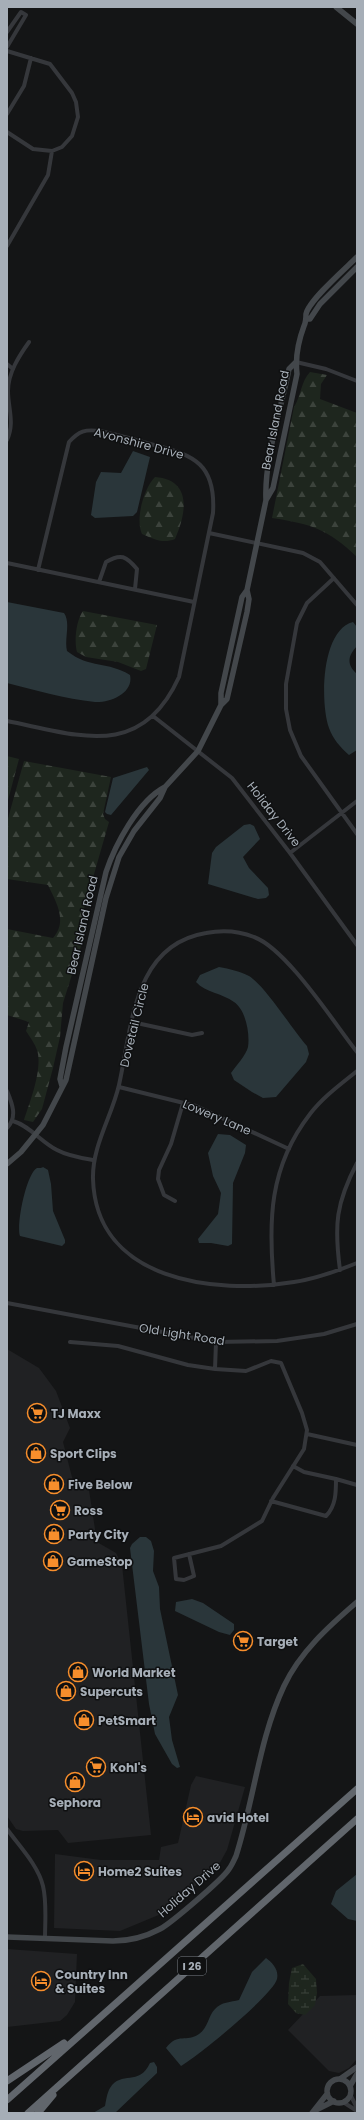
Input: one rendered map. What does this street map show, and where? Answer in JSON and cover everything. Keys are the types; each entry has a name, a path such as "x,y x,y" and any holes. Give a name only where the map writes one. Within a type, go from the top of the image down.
{"highway":[{"name":"I 26","path":"7,2100 89,2025 357,1789"},
{"name":"I 26","path":"28,2113 357,1819"},
{"path":"7,2081 24,2072 89,2025"},
{"path":"38,2113 75,2070"}],"street":[{"path":"336,7 357,24"},
{"path":"7,32 21,12 26,15 7,47"},
{"path":"7,51 50,64 72,93 77,107 78,117 74,132 62,147 52,151 33,149 7,132"},
{"path":"7,114 24,86 31,58"},
{"path":"7,246 48,175 52,151"},
{"name":"Bear Island Road","path":"7,1164 21,1152 36,1135 43,1125 66,1080 110,879 119,857 134,831 160,798 165,787 198,751 222,705 221,693 242,597 247,590 266,500 273,488 297,374 296,362 300,338 307,319 306,314 318,297 357,256"},
{"name":"Bear Island Road","path":"307,319 310,319 320,304 357,267"},
{"path":"341,273 346,278"},
{"path":"7,440 12,430 8,390 13,369 29,342"},
{"path":"266,500 265,485 289,369 296,362 326,369 357,381"},
{"path":"7,364 13,369"},
{"name":"Avonshire Drive","path":"7,721 88,737 114,736 131,730 153,716 172,692 178,677 209,534 214,496 210,479 197,461 183,452 89,429 78,432 69,442 38,570"},
{"path":"209,534 303,553 320,562 357,605"},
{"path":"99,582 106,562 115,557 122,557 129,560 136,569 135,589"},
{"path":"7,563 194,602"},
{"path":"334,578 307,603 297,623 286,684 286,709 290,730 300,756 357,834"},
{"name":"Holiday Drive","path":"153,716 232,778 290,853 357,945"},
{"path":"290,853 357,801"},
{"name":"Dovetail Circle","path":"357,1052 286,960 270,945 254,936 229,931 216,931 192,936 166,951 156,960 142,983 132,1022 119,1087 93,1160 93,1180 102,1222 126,1253 146,1266 189,1280 235,1286 274,1285 311,1278 340,1270 357,1263"},
{"path":"132,1022 192,1035 202,1033"},
{"path":"274,1285 270,1240 271,1215 278,1177 289,1149 310,1114 325,1098 357,1071"},
{"name":"Lowery Lane","path":"119,1087 183,1102 209,1111 289,1149"},
{"path":"7,1090 13,1108 13,1121 7,1128"},
{"path":"175,1201 164,1195 158,1179 159,1170 171,1144 183,1102"},
{"path":"13,1121 24,1126 64,1154 93,1160"},
{"path":"340,1270 336,1242 337,1218 341,1197 357,1163"},
{"name":"Old Light Road","path":"7,1303 216,1342 277,1341 324,1334 357,1324"},
{"path":"70,1342 118,1346 188,1365 215,1369 246,1371 271,1361 281,1363 302,1413 307,1434 304,1449 271,1501 262,1521 221,1546 189,1554 174,1558 176,1579 184,1580 194,1576 189,1554"},
{"path":"215,1369 216,1342"},
{"path":"307,1434 357,1446"},
{"path":"293,1466 304,1472 357,1485"},
{"path":"271,1501 326,1516 330,1512 336,1495 336,1479"},
{"name":"Holiday Drive","path":"7,1937 124,1941 142,1936 161,1928 229,1870 241,1841 268,1728 284,1686 306,1652 324,1630 357,1602"},
{"path":"7,1829 36,1869 43,1885 45,1901 45,1938"},
{"path":"313,2112 327,2094 330,2083 340,2079 357,2067"},
{"path":"357,2074 350,2086 350,2094 357,2108"},
{"path":"340,2079 346,2081 350,2086"},
{"path":"327,2094 334,2102"},
{"path":"343,2102 350,2094"},
{"path":"313,2112 334,2102 343,2102 357,2111"}],"shaded area":[{"path":"133,451 150,457 137,512 133,516 95,518 91,515 96,482 101,472 121,473"},
{"path":"7,602 64,613 67,621 67,651 75,657 91,663 114,668 130,675 130,681 125,692 114,699 95,702 61,697 7,683"},
{"path":"353,622 357,627 357,646 350,657 350,663 351,667 357,674 357,750 349,755 337,743 329,728 324,702 324,686 329,652 334,638 342,628"},
{"path":"147,767 149,770 111,815 107,814 105,812 113,778"},
{"path":"250,824 254,826 260,839 243,857 249,868 268,888 269,895 266,898 258,899 208,884 212,853 216,847 244,825"},
{"path":"219,967 242,973 255,981 263,989 307,1046 309,1054 306,1062 276,1097 263,1098 234,1080 231,1073 243,1057 248,1047 248,1029 244,1016 242,1011 234,1002 209,991 196,982 200,975"},
{"path":"218,1134 230,1135 246,1145 245,1153 233,1183 232,1244 228,1246 211,1243 199,1243 198,1239 218,1214 221,1193 213,1176 208,1153"},
{"path":"43,1167 48,1170 51,1184 53,1211 65,1240 65,1243 62,1246 20,1236 19,1222 23,1200 29,1180 37,1168"},
{"path":"7,1349 39,1368 56,1391 70,1428 63,1442 73,1481 83,1484 89,1490 97,1542 116,1553 122,1565 151,1835 68,1843 58,1830 23,1831 16,1829 7,1816"},
{"path":"140,1537 146,1537 151,1541 154,1551 153,1571 159,1587 160,1609 178,1695 169,1717 172,1740 180,1767 177,1768 172,1764 155,1734 149,1704 130,1548 132,1544"},
{"path":"192,1599 203,1603 234,1624 234,1630 230,1635 219,1632 175,1611 176,1602"},
{"path":"196,1776 245,1787 227,1850 217,1868 161,1914 120,1931 54,1928 55,1854 101,1860 159,1860 161,1847 178,1843 191,1785"},
{"path":"357,1874 357,1921 348,1919 331,1904 336,1891"},
{"path":"7,1949 77,1954 75,2002 67,2015 60,2021 7,2027"},
{"path":"266,1958 273,1964 277,1973 277,1979 272,1987 263,1998 234,2025 181,2066 166,2048 174,2040 190,2038 199,2034 204,2029 217,2007 239,2000 252,1972"},
{"path":"357,1995 357,2059 349,2068 339,2073 329,2071 288,2030 320,1996"},
{"path":"154,2062 157,2067 157,2073 115,2113 93,2113 105,2106 109,2090 114,2083 119,2080 135,2077 141,2074 146,2070 150,2063"}],"green space":[{"path":"310,372 327,375 321,384 320,399 357,413 357,557 337,540 318,529 272,518 294,407 305,380"},
{"path":"155,477 176,484 181,491 184,509 175,539 162,541 150,538 142,534 140,528 140,512 144,496 147,488"},
{"path":"83,611 157,625 146,669 141,671 118,662 86,657 77,652 76,631"},
{"path":"7,756 19,759 7,804"},
{"path":"24,761 111,777 103,814 105,819 109,822 84,909 81,946 63,1003 60,1037 42,1109 33,1122 24,1120 35,1085 38,1057 37,1050 26,1031 29,1022 7,1015 7,929 53,938 60,925 60,918 57,905 48,885 7,879 7,822"},
{"path":"303,1964 316,1979 317,1993 315,2005 305,2015 296,2013 288,2004 289,1983 292,1968"}],"place":[{"name":"TJ Maxx","path":"37,1413"},
{"name":"Sport Clips","path":"36,1453"},
{"name":"Five Below","path":"54,1484"},
{"name":"Ross","path":"60,1510"},
{"name":"Party City","path":"54,1534"},
{"name":"GameStop","path":"53,1561"},
{"name":"Target","path":"243,1641"},
{"name":"World Market","path":"78,1672"},
{"name":"Supercuts","path":"66,1691"},
{"name":"PetSmart","path":"84,1720"},
{"name":"Kohl's","path":"96,1767"},
{"name":"Sephora","path":"75,1782"},
{"name":"avid Hotel","path":"193,1817"},
{"name":"Home2 Suites","path":"84,1871"},
{"name":"Country Inn & Suites","path":"41,1981"}]}
